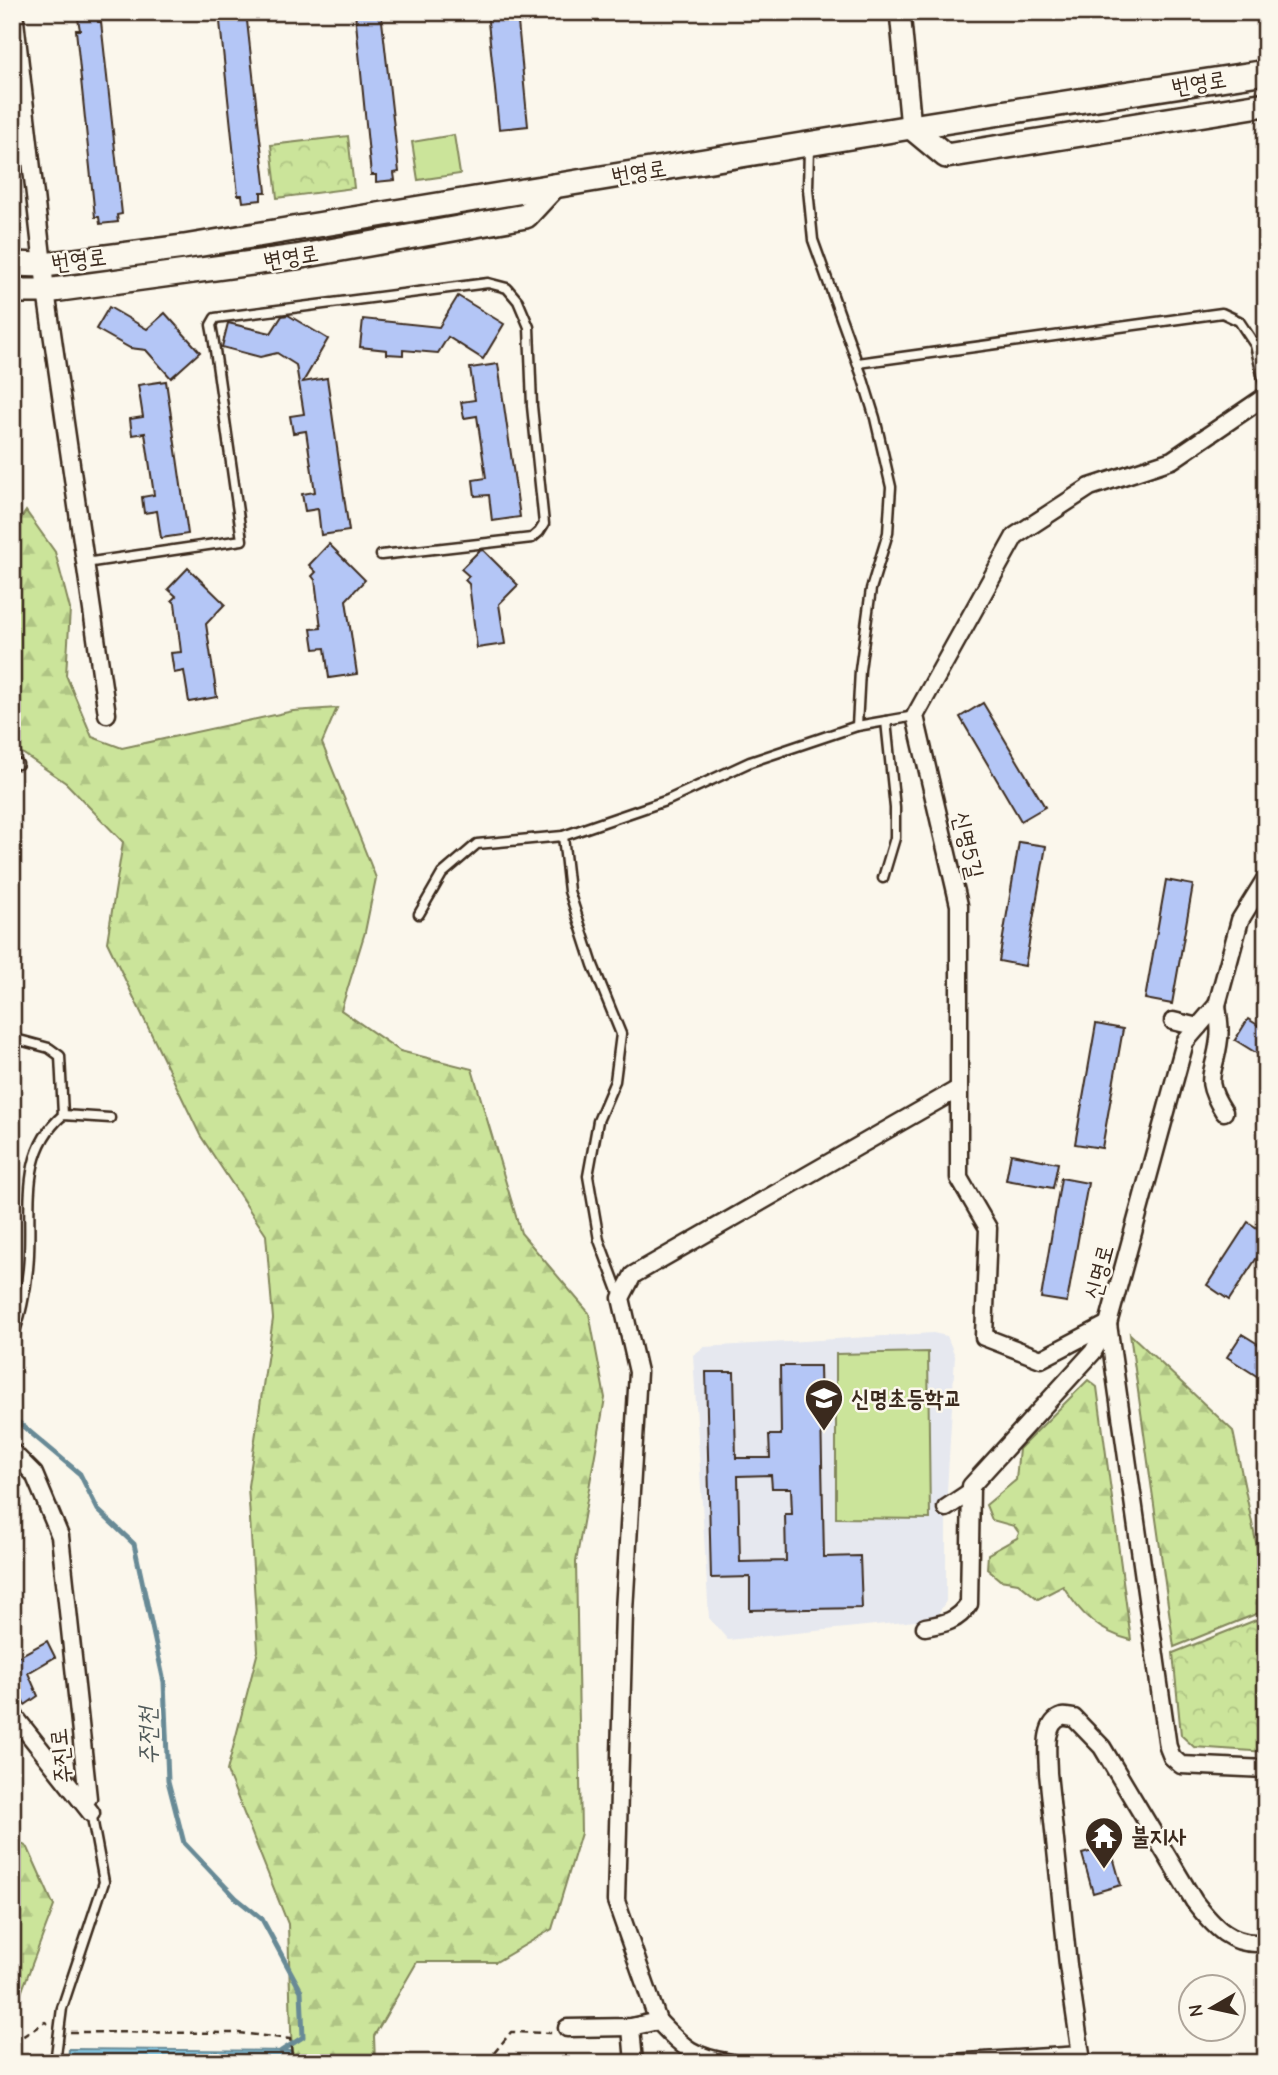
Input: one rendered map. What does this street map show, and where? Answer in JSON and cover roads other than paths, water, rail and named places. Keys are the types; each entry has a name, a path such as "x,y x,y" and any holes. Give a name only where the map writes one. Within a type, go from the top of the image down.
{"main road":[{"name":"번영로","path":"12,264 44,265 197,244 1266,72"},
{"path":"911,127 946,156 1266,104"},
{"path":"1049,106 1033,117 1032,124 1039,135 1055,138"},
{"name":"변영로","path":"12,291 46,291 296,257 526,216 554,186"}],"street":[{"path":"14,12 46,291 107,714"},
{"path":"900,12 911,127"},
{"path":"915,716 1016,536 1090,486 1172,460 1266,393"},
{"name":"신명5길","path":"915,716 959,905 958,1178 988,1228 984,1338 1041,1359 1108,1324"},
{"name":"신명로","path":"946,1508 970,1492 971,1486 1093,1352 1108,1324 1185,1042 1217,1005 1240,920 1266,878"},
{"path":"1217,1005 1220,1037 1210,1081 1212,1093 1224,1112"},
{"path":"1173,1021 1198,1027"},
{"path":"731,2063 704,2059 681,2045 657,2021 617,1901 624,1611 638,1372 621,1298 633,1275 958,1089"},
{"path":"1108,1324 1172,1757 1181,1765 1266,1769"},
{"name":"주진로","path":"12,1452 34,1474 60,1536 90,1806"},
{"path":"925,1627 952,1622 969,1604 970,1492"},
{"path":"12,1713 90,1806"},
{"path":"951,2063 1082,2059 1068,1965 1058,1848 1048,1773 1047,1743 1052,1725 1062,1717 1074,1718 1102,1747 1194,1901 1210,1923 1240,1943 1266,1942"},
{"path":"567,2028 631,2027 657,2021"},
{"path":"631,2027 634,2063"}],"lane":[{"path":"809,144 808,189 813,240 858,363 875,418 891,486 888,533 871,590 860,670 857,726"},
{"path":"85,563 242,540 212,336 211,325 215,318 488,283 507,288 518,301 529,327 532,406 544,524 532,538 381,555"},
{"path":"858,363 1223,313 1239,321 1255,345 1266,393"},
{"path":"419,914 442,874 477,844 563,836 668,800 750,762 857,726 915,716"},
{"path":"883,878 895,838 895,808 886,721"},
{"path":"563,836 569,891 593,965 621,1034 615,1081 598,1121 588,1176 599,1240 621,1298"},
{"path":"12,1038 49,1048 60,1056 63,1115 42,1138 34,1160 30,1180 28,1270 12,1339"},
{"path":"63,1115 110,1118"},
{"name":"주진로","path":"55,2063 62,2008 104,1882 90,1806"}],"water":[{"path":"69,2049 291,2051 291,2063 68,2063"}],"waterway":[{"name":"주전천","path":"12,1417 80,1474 98,1510 134,1544 164,1682 168,1781 184,1843 236,1898 262,1919 301,1991 303,2037 281,2051"}],"place":[{"name":"신명초등학교","path":"824,1432"},
{"name":"불지사","path":"1104,1870"}]}
